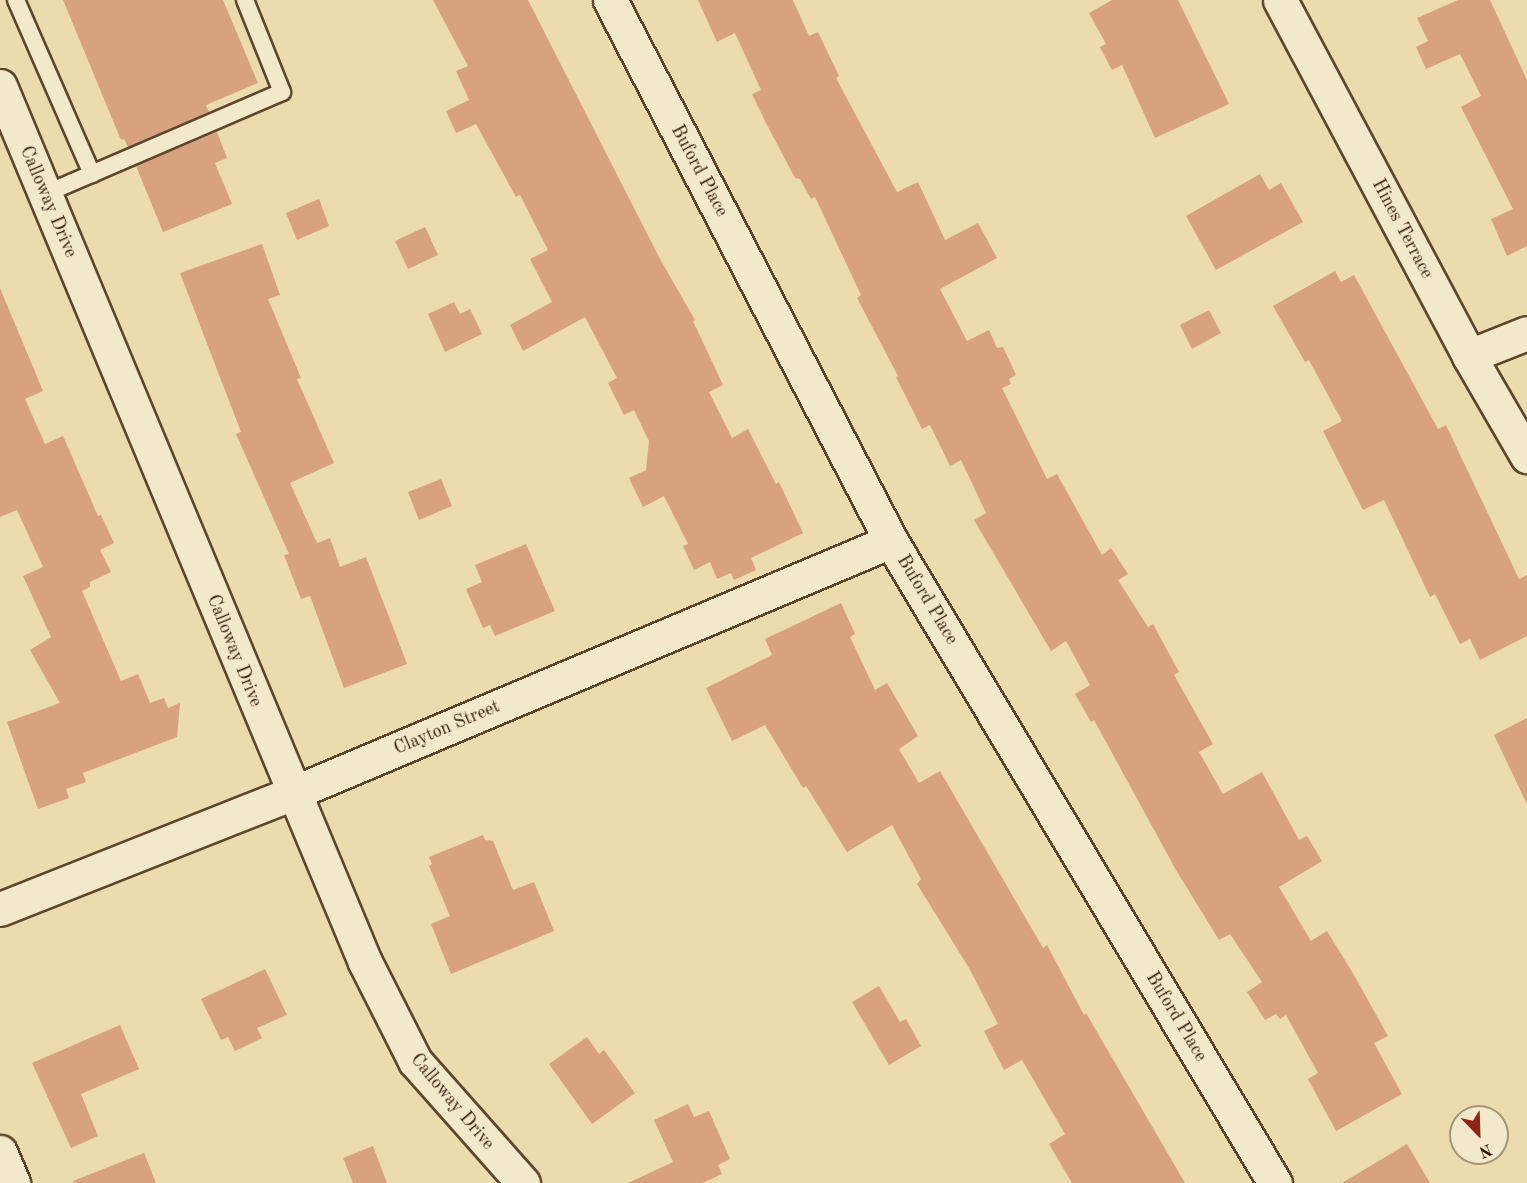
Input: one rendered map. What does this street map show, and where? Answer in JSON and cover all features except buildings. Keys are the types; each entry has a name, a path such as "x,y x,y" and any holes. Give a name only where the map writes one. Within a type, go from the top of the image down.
{"street":[{"name":"Buford Place","path":"610,0 891,541 1275,1183"},
{"name":"Hines Terrace","path":"1280,0 1469,356 1527,456"},
{"name":"Calloway Drive","path":"0,86 365,962 415,1061 523,1183"},
{"path":"1469,356 1527,333"},
{"name":"Clayton Street","path":"0,909 293,793 891,541"},
{"path":"0,1152 13,1183"}],"lane":[{"path":"0,4 10,0"},
{"path":"15,0 92,174"},
{"path":"45,194 282,92 245,0"}]}
